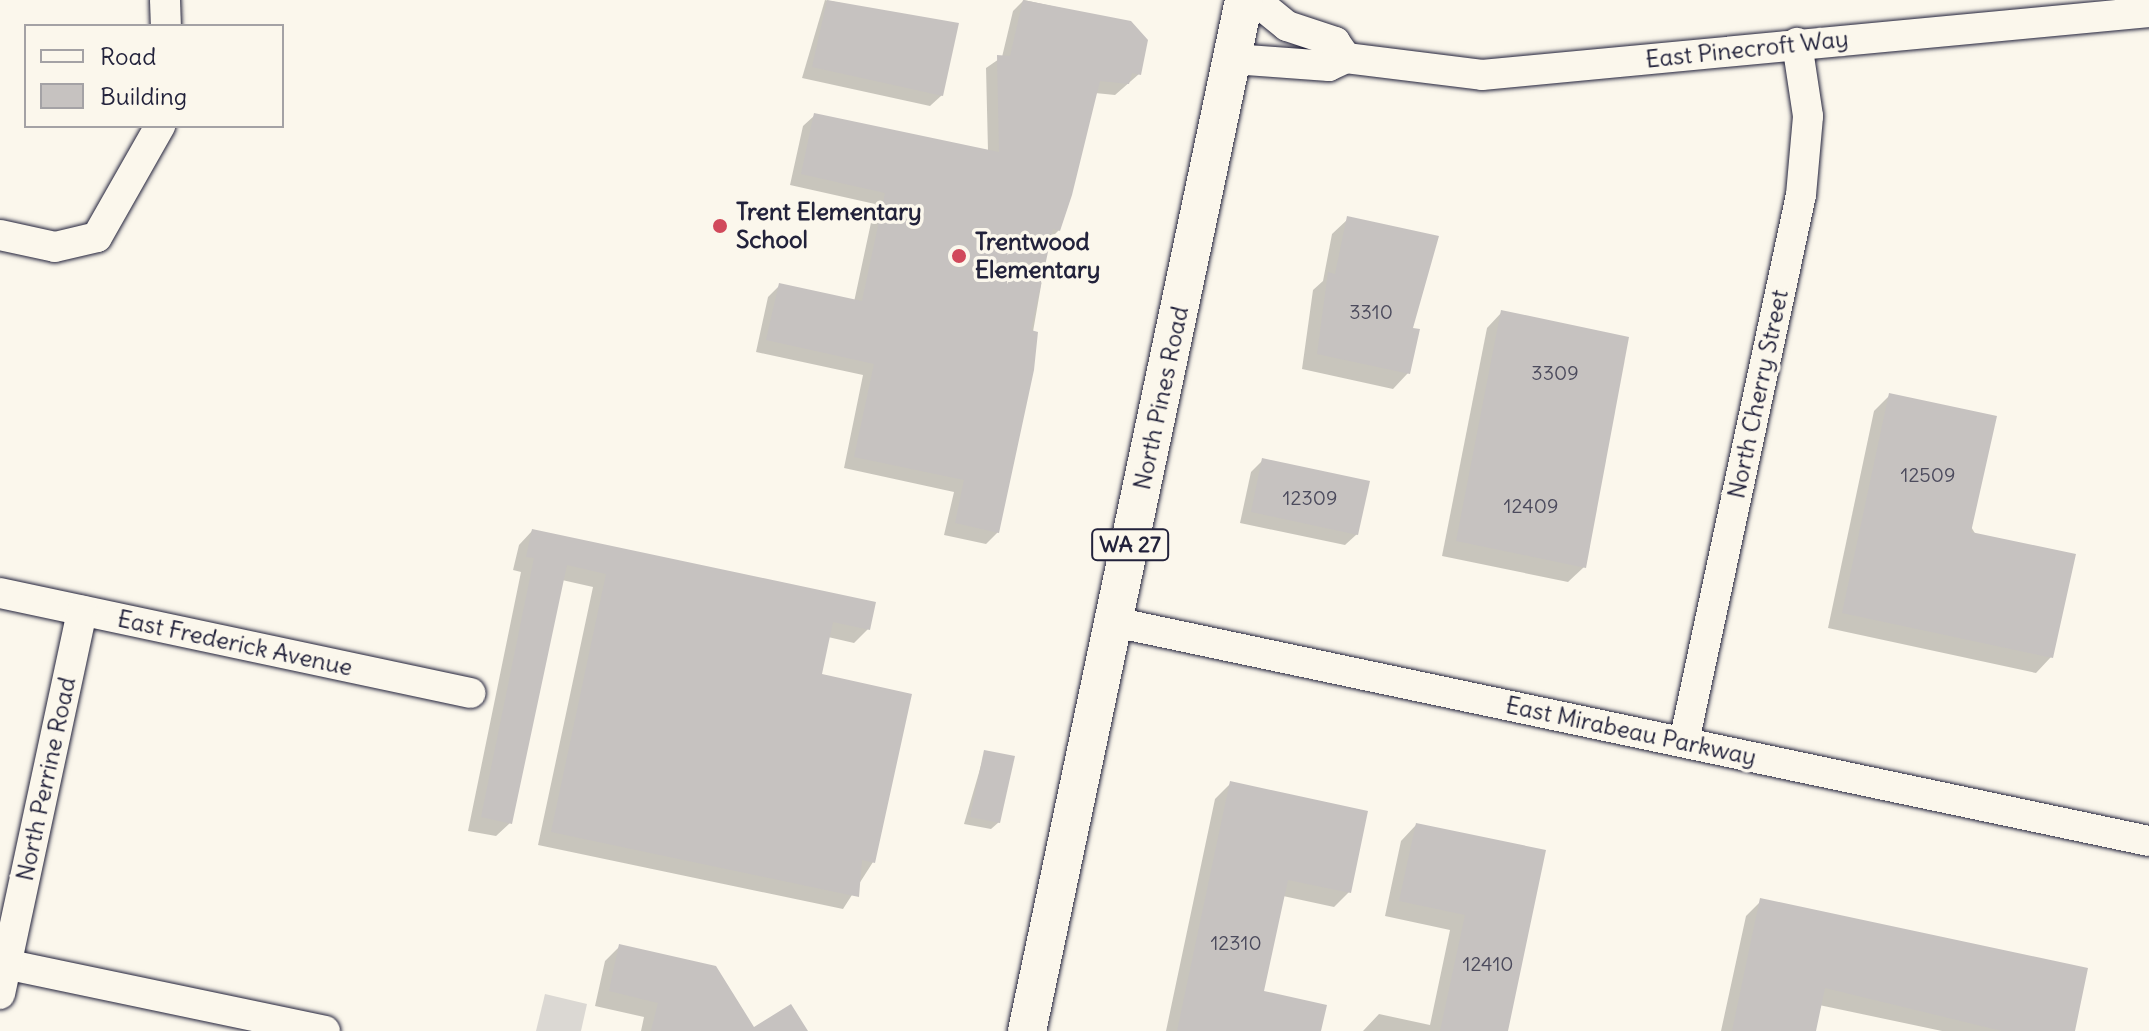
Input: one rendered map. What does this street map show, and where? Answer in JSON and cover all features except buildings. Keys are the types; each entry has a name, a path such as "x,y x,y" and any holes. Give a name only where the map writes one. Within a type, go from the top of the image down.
{"main road":[{"name":"North Pines Road","path":"1027,1031 1244,0"}],"street":[{"path":"165,0 166,24"},
{"name":"East Pinecroft Way","path":"1255,0 1287,26 1335,42 1346,58"},
{"name":"East Pinecroft Way","path":"1233,59 1329,66 1346,58 1482,75 2149,12"},
{"name":"North Cherry Street","path":"1684,742 1801,195 1808,116 1797,43"},
{"path":"0,235 55,247 97,237 159,128"},
{"name":"East Frederick Avenue","path":"0,593 471,693"},
{"name":"North Perrine Road","path":"0,994 3,964 82,611"},
{"name":"East Mirabeau Parkway","path":"1114,622 2149,841"},
{"path":"3,964 325,1031"}],"shaded area":[{"path":"545,994 587,1004 581,1031 536,1031"}],"place":[{"name":"Trent Elementary School","path":"720,226"},
{"name":"Trentwood Elementary","path":"959,256"}]}
